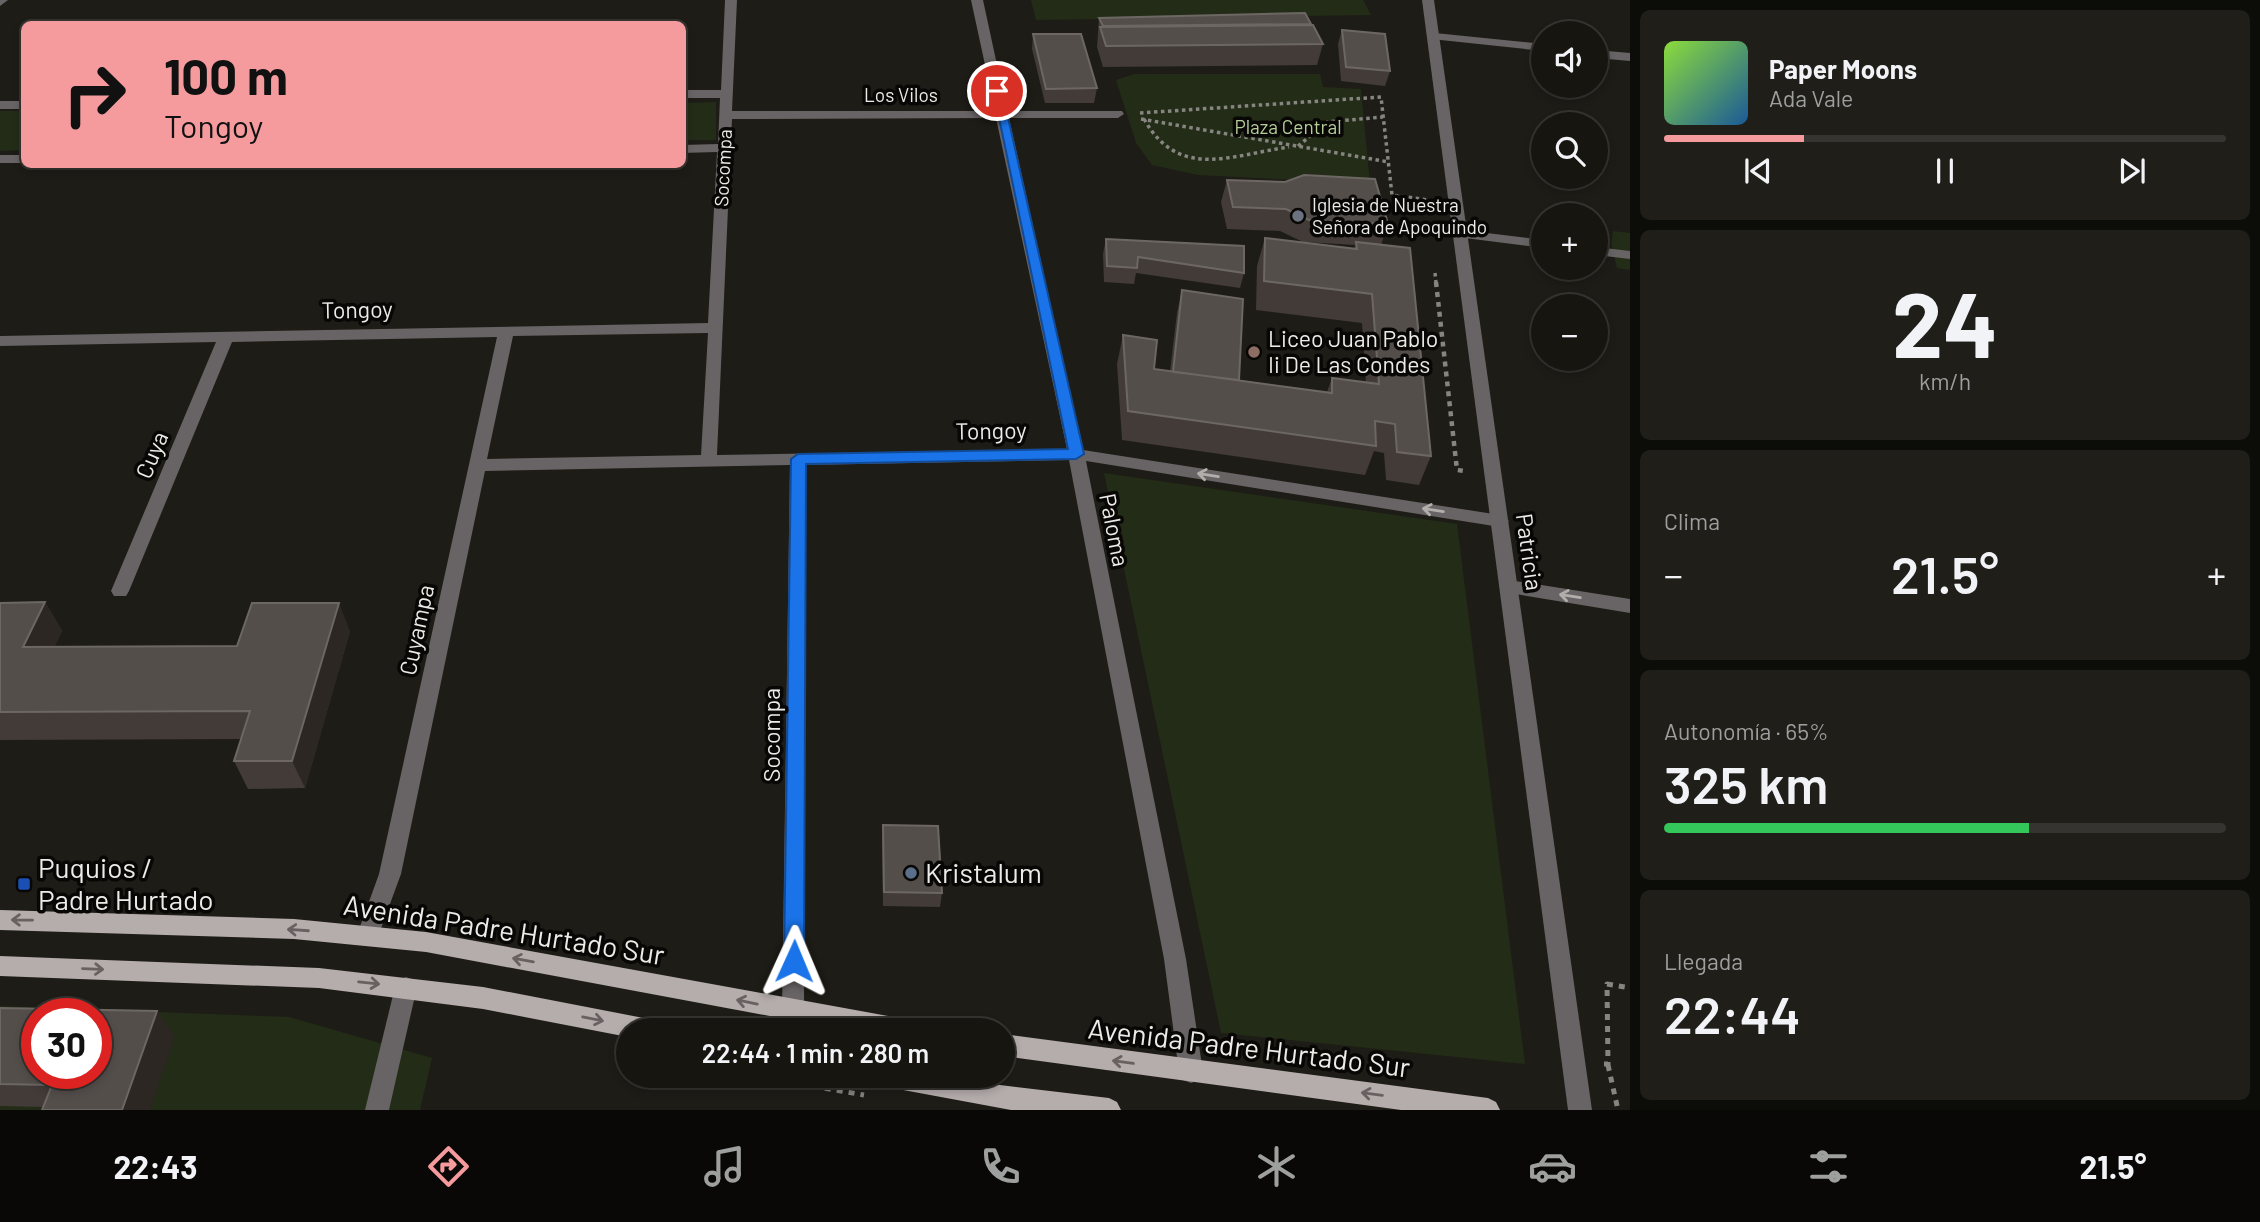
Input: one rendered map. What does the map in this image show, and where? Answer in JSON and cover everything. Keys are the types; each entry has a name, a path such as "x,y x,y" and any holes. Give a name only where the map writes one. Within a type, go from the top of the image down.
{"main road":[{"name":"Avenida Padre Hurtado Sur","path":"0,920 187,925 368,935 510,957 834,1018"},
{"path":"0,966 231,973 406,987 483,998 616,1024"},
{"name":"Avenida Padre Hurtado Sur","path":"1015,1047 1191,1072 1462,1104 1488,1110"},
{"path":"935,1088 999,1104 1109,1110"}],"street":[{"name":"Socompa","path":"709,461 731,0"},
{"name":"Paloma","path":"977,0 1076,454 1175,959 1191,1072"},
{"name":"Patricia","path":"1428,0 1580,1110"},
{"path":"1435,37 1531,47"},
{"path":"1608,55 1630,57"},
{"path":"686,94 727,94"},
{"path":"0,105 21,105"},
{"name":"Los Vilos","path":"725,115 1118,114"},
{"path":"686,149 724,148"},
{"path":"0,159 21,159"},
{"path":"1462,234 1531,242"},
{"path":"1608,252 1630,255"},
{"name":"Tongoy","path":"0,341 715,328"},
{"name":"Cuyampa","path":"368,935 390,874 506,332"},
{"name":"Cuya","path":"120,591 226,337"},
{"name":"Tongoy","path":"478,465 1076,454 1500,521"},
{"name":"Socompa","path":"793,1011 798,459"},
{"path":"1509,587 1630,606"},
{"path":"377,1110 406,987"}],"path":[{"path":"1118,114 1381,97 1392,195 1457,203"},
{"path":"1118,114 1389,162"},
{"path":"1144,119 1160,147 1185,158 1210,161 1261,150 1298,146 1327,122 1383,117"},
{"path":"1608,1064 1618,1110"},
{"path":"825,1088 872,1096"}],"green space":[{"path":"1031,0 1363,0 1371,15 1036,20"},
{"name":"Plaza Central","path":"1134,74 1320,74 1323,87 1361,89 1370,184 1198,175 1152,165 1136,143 1116,80"},
{"path":"716,102 716,140 686,140 686,103"},
{"path":"0,111 21,111 21,150 0,151"},
{"path":"1613,231 1630,233 1630,270 1617,268 1611,244"},
{"path":"1104,473 1457,524 1525,1064 1221,1033"},
{"path":"0,1006 21,1007 21,1089 112,1089 112,1010 289,1017 432,1058 420,1110 0,1110"}],"building":[{"path":"1305,13 1311,24 1103,26 1099,18"},
{"path":"1313,25 1323,44 1106,46 1100,27"},
{"path":"1342,30 1385,34 1390,71 1346,67"},
{"path":"1033,34 1081,34 1097,88 1046,89"},
{"path":"1304,175 1375,179 1388,224 1309,220 1286,209 1233,207 1227,180 1285,182"},
{"path":"1265,238 1357,249 1356,242 1410,248 1431,456 1397,452 1395,424 1375,421 1376,446 1128,411 1123,335 1157,340 1154,369 1332,393 1332,378 1379,384 1372,294 1264,281"},
{"path":"1106,239 1244,246 1244,273 1138,257 1137,268 1107,266"},
{"path":"1182,290 1243,299 1239,380 1173,372"},
{"path":"45,602 23,647 237,646 252,603 339,603 292,761 234,761 250,711 0,712 0,603"},
{"name":"Kristalum","path":"883,825 938,826 942,893 884,892"},
{"path":"0,1008 21,1008 21,1084 0,1084"},
{"path":"112,1010 157,1011 122,1110 42,1110 50,1089 112,1089"}],"place":[{"name":"Iglesia de Nuestra Señora de Apoquindo","path":"1298,216"},
{"name":"Liceo Juan Pablo Ii De Las Condes","path":"1254,352"},
{"name":"Kristalum","path":"911,873"},
{"name":"Puquios / Padre Hurtado","path":"24,884"}],"route":[{"path":"794,961 798,459 1076,454 997,91"}]}
